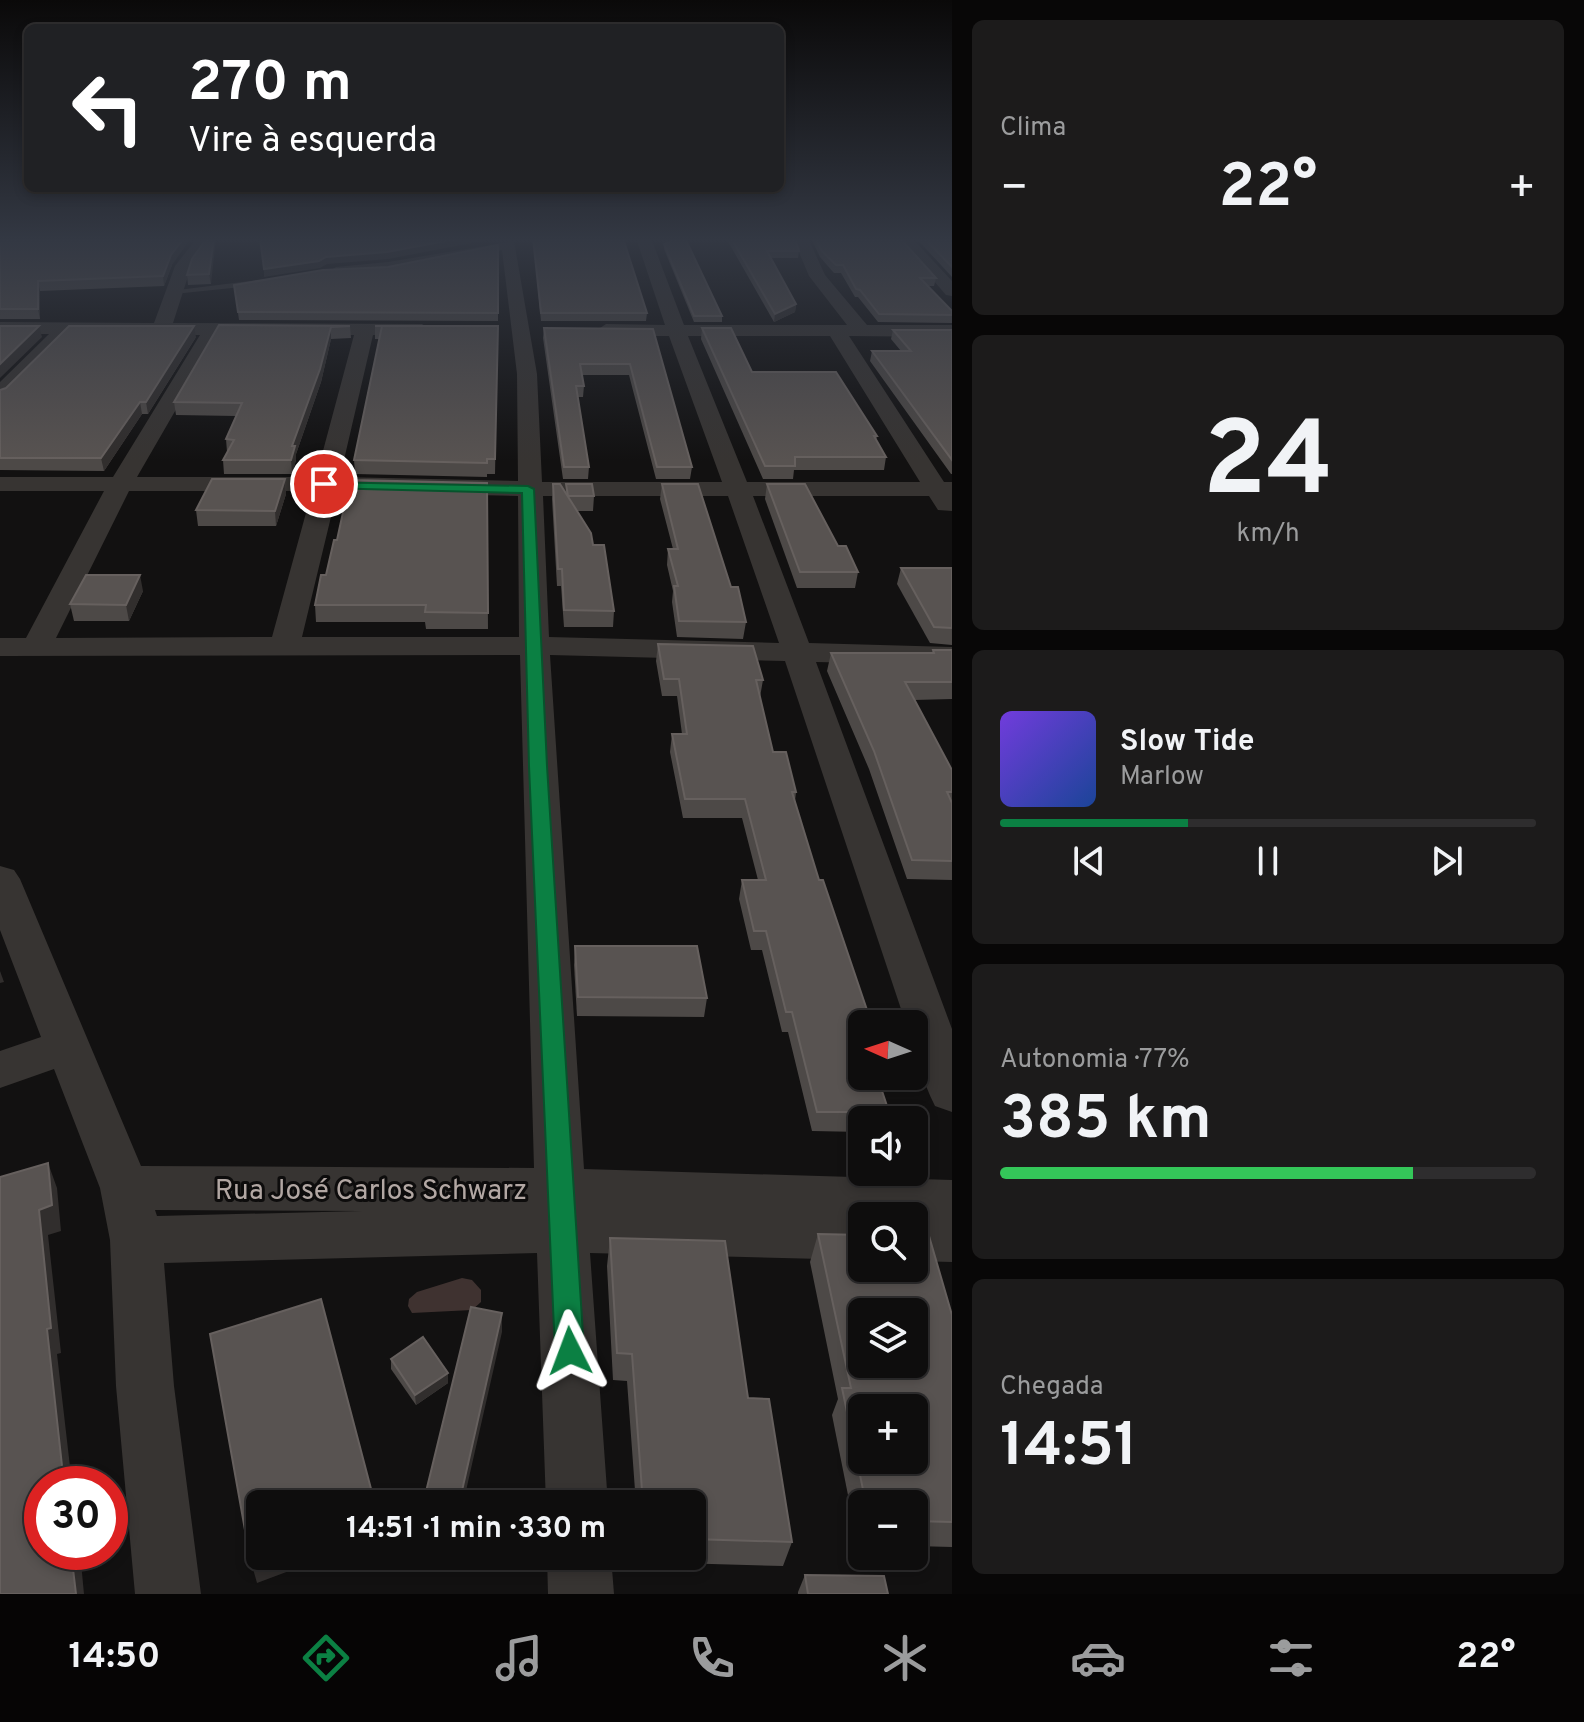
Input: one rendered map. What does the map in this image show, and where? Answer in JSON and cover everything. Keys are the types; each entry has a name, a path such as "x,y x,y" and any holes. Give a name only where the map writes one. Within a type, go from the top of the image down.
{"street":[{"path":"161,330 167,312"},
{"path":"521,312 527,374 538,766 576,1490"},
{"path":"672,312 697,387 739,489 799,652 952,1093"},
{"path":"847,312 862,331"},
{"path":"0,328 443,330"},
{"path":"0,394 64,329"},
{"path":"584,330 952,331"},
{"path":"35,649 120,485 212,331"},
{"path":"285,646 365,331"},
{"path":"836,331 944,490 952,514"},
{"path":"0,484 944,490"},
{"path":"0,647 535,646 952,656"},
{"path":"0,879 125,1188 136,1240 145,1386 168,1594"},
{"path":"0,1070 68,1045"},
{"name":"Rua José Carlos Schwarz","path":"125,1188 562,1209 848,1236"},
{"name":"Rua José Carlos Schwarz","path":"136,1240 562,1209 952,1202"},
{"path":"928,1238 952,1239"},
{"path":"580,1570 581,1594"}],"shaded area":[{"path":"462,1278 472,1280 481,1290 481,1302 472,1310 412,1313 408,1306 409,1299 417,1292"}],"building":[{"path":"339,312 498,312 498,313"},
{"path":"541,312 647,313 541,313"},
{"path":"692,312 720,312 722,316 694,316"},
{"path":"878,312 952,312 952,315"},
{"path":"219,325 350,326 331,327 320,369 292,446 295,446 291,460 223,460 234,440 226,439 242,403 174,402"},
{"path":"0,326 39,326 0,364"},
{"path":"69,326 194,326 146,402 140,402 101,458 0,458 0,390 6,388"},
{"path":"382,326 498,326 495,459 487,459 487,463 354,460"},
{"path":"544,328 653,329 692,467 657,467 630,364 580,364 584,386 576,386 589,467 564,467"},
{"path":"702,328 731,328 752,372 836,372 877,436 874,436 886,457 795,457 795,466 765,466"},
{"path":"893,330 952,330 952,460 872,351 911,351"},
{"path":"212,479 285,479 275,511 196,510"},
{"path":"350,480 487,483 488,613 425,612 426,605 315,605 321,575 326,575 334,540 337,540"},
{"path":"553,484 560,484 591,533 593,545 604,545 614,611 564,610 562,569 558,569"},
{"path":"566,484 592,484 594,496 568,496"},
{"path":"662,484 698,484 731,587 738,587 746,622 679,621 674,586 678,586 668,549 678,549"},
{"path":"767,484 805,484 838,546 846,546 858,572 800,572"},
{"path":"901,568 952,568 952,628 934,627"},
{"path":"86,575 140,575 126,605 70,604"},
{"path":"658,644 753,646 763,680 756,680 773,752 786,752 796,792 792,792 819,880 823,880 867,1010 848,1010 848,1090 882,1090 887,1106 848,1106 848,1112 817,1112 792,1012 786,1012 766,931 754,931 742,880 766,880 745,799 685,799 672,734 687,734 679,679 664,679"},
{"path":"933,650 952,650 952,682 905,682 952,770 952,792 947,792 952,803 952,861 912,860 874,751 831,653 934,653"},
{"path":"575,946 697,946 707,998 578,997"},
{"path":"48,1163 52,1205 39,1210 51,1328 47,1329 62,1466 24,1466 24,1570 73,1570 76,1594 0,1594 0,1177"},
{"path":"818,1234 848,1235 848,1282 928,1282 929,1236 952,1315 952,1522 928,1521 928,1490 863,1490 860,1474 928,1474 928,1394 848,1394 848,1417 842,1388 851,1388 849,1378 928,1378 928,1298 848,1298 848,1374"},
{"path":"610,1238 725,1241 748,1398 769,1399 792,1542 706,1539 706,1490 642,1490 632,1354 617,1353"},
{"path":"321,1299 371,1490 246,1490 246,1536 210,1334"},
{"path":"471,1307 502,1313 462,1490 426,1490"},
{"path":"423,1337 448,1373 415,1395 391,1359"},
{"path":"805,1575 884,1576 888,1594 808,1594"}],"route":[{"path":"324,484 528,489 548,973 570,1351"}]}
